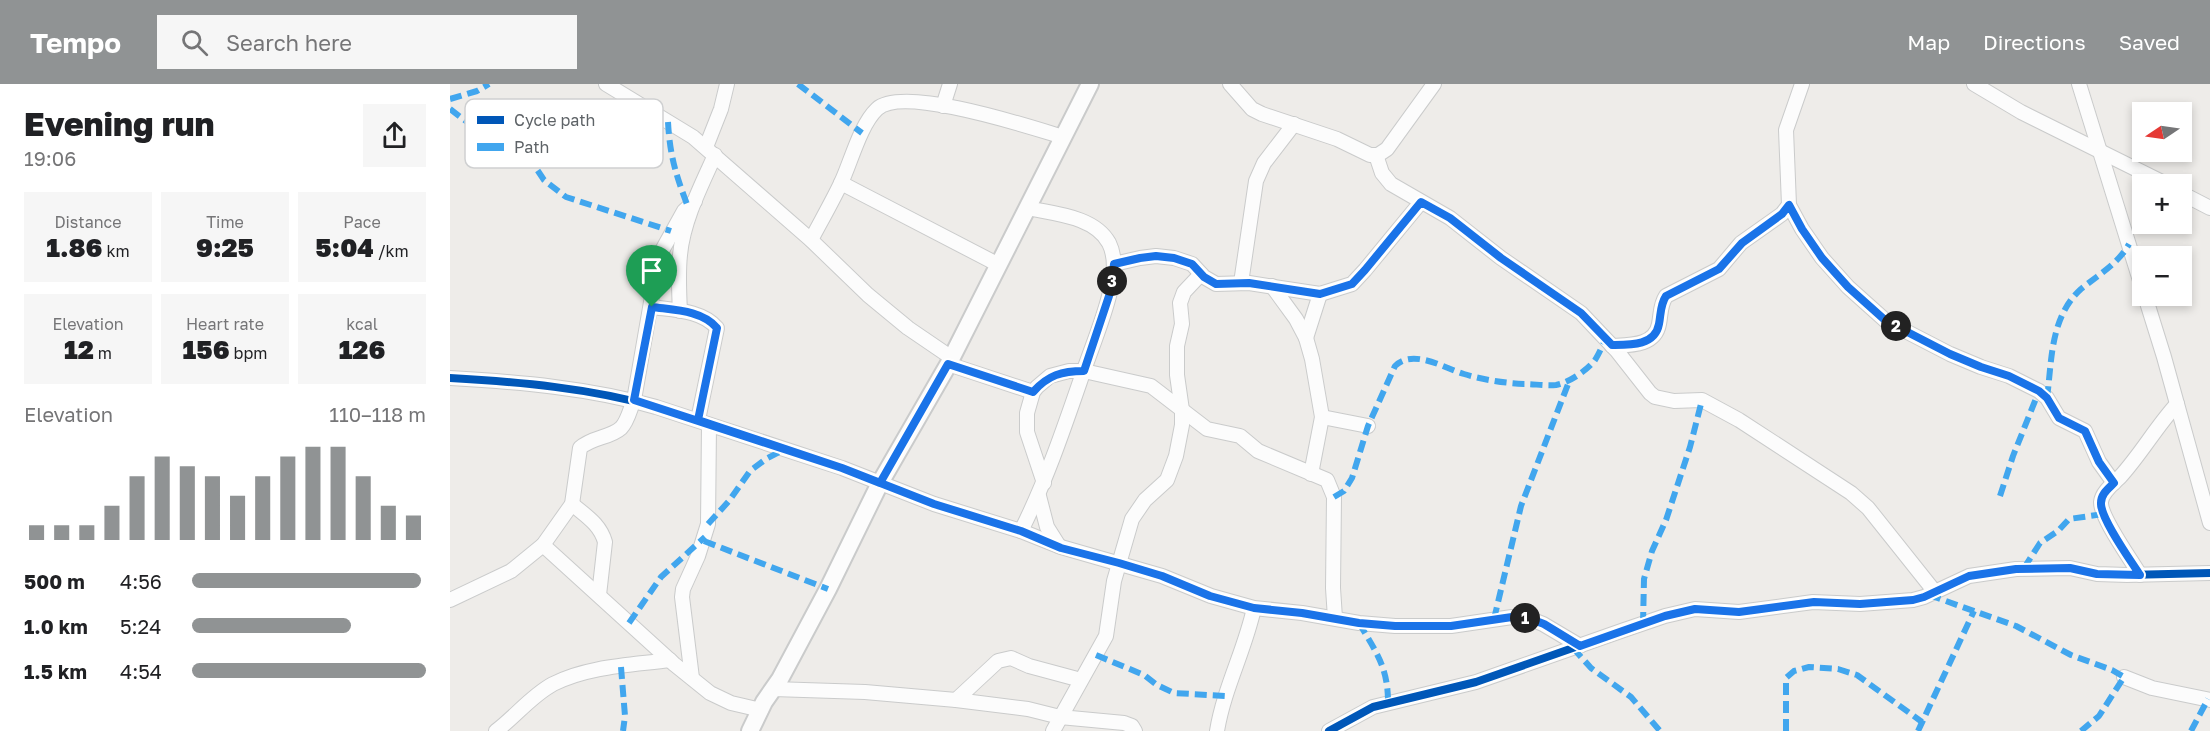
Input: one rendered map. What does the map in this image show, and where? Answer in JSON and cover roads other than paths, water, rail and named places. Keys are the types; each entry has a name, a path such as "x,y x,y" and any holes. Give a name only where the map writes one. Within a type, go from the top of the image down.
{"street":[{"path":"606,84 631,99"},
{"path":"680,311 678,283 684,234 711,151 727,84"},
{"path":"943,106 950,84"},
{"path":"750,731 828,589 880,483 950,361 1090,84"},
{"path":"1230,84 1252,109 1262,114 1337,140 1361,152 1376,155 1387,149 1434,84"},
{"path":"1802,84 1786,130 1789,205 1822,258 1848,287 1886,321 1950,354 2009,376 2039,391 2047,398 2059,418 2085,431 2099,462 2114,483"},
{"path":"1974,84 2021,112 2145,174"},
{"path":"2079,84 2132,255"},
{"path":"812,240 841,183 862,133 878,108 895,103 925,103 975,111 1064,137"},
{"path":"663,119 711,151 812,240 876,301 950,361 1033,392"},
{"path":"1241,283 1256,181 1264,163 1293,124"},
{"path":"1376,155 1386,179 1450,218 1501,258 1581,313 1612,345 1655,397 1674,401 1702,400 1739,420 1851,493 1868,508 1935,592"},
{"path":"841,183 999,265"},
{"path":"2192,199 2210,208"},
{"path":"450,600 511,571 543,545 572,504 580,448 584,444 621,428 626,420 634,400 652,307 659,256 684,211 695,201"},
{"path":"1114,264 1156,256 1174,258 1192,264 1209,281 1216,284 1241,283 1320,294 1352,284 1421,202"},
{"path":"1612,345 1641,344 1650,340 1659,325 1661,308 1666,296 1719,269 1742,243 1782,214 1789,205"},
{"path":"1021,531 1068,422 1111,290 1114,264 1108,241 1097,228 1070,218 1027,208"},
{"path":"1053,731 1106,636 1112,591 1132,519 1138,508 1163,485 1170,472 1179,441 1182,410 1177,375 1177,346 1182,324 1180,303 1184,292 1202,274"},
{"path":"1272,286 1296,319 1306,338 1318,387 1322,417 1311,474"},
{"path":"1306,338 1320,294"},
{"path":"2148,306 2210,523"},
{"path":"652,307 680,311 702,318 717,328 703,422 708,524 682,597 692,678"},
{"path":"1061,548 1053,540 1047,527 1041,489 1027,432 1028,413 1033,392 1050,376 1069,371 1084,371 1152,386 1207,429 1240,436 1258,451 1327,480 1332,487 1334,497 1335,618"},
{"path":"450,378 520,382 634,400 842,468 934,504 1021,531 1061,548 1162,576 1210,596 1254,608 1374,625 1451,626 1512,617 1528,618 1544,624 1580,646"},
{"path":"2140,575 2113,532 2101,501 2104,494 2134,462 2159,424 2177,404"},
{"path":"1322,417 1368,426"},
{"path":"572,504 600,528 603,535 605,543 599,595"},
{"path":"543,545 670,660 710,693 719,698 761,710"},
{"path":"1329,731 1373,707 1476,682 1665,616 1695,609 1739,612 1814,602 1860,604 1913,600 1969,576 2016,569 2070,568 2097,574 2140,575 2210,573"},
{"path":"1216,731 1225,696 1249,633 1254,608"},
{"path":"956,700 998,661 1007,658 1081,680"},
{"path":"496,731 531,699 552,684 598,670 670,660"},
{"path":"2124,677 2152,688 2210,700"},
{"path":"774,689 866,692 956,700 1028,709 1060,717 1124,723 1132,726 1135,731"}]}
